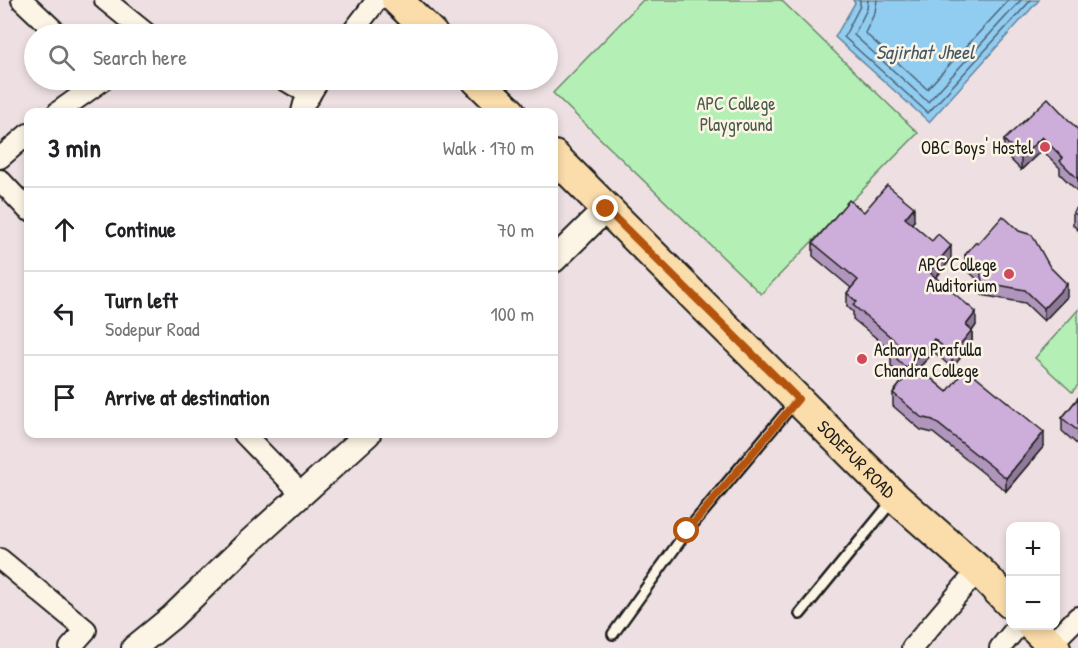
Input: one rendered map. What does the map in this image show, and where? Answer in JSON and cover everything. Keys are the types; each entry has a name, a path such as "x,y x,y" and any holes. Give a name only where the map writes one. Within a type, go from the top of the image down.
{"main road":[{"path":"397,0 422,24"},
{"path":"487,90 506,108"},
{"name":"SODEPUR ROAD","path":"558,160 895,497 978,570 1006,598"}],"street":[{"path":"22,0 47,24"},
{"path":"105,0 134,24"},
{"path":"359,24 377,0"},
{"path":"64,108 89,90"},
{"path":"0,158 24,137"},
{"path":"0,180 24,206"},
{"path":"558,256 606,209"},
{"path":"248,438 302,494"},
{"path":"134,648 172,617 364,438"},
{"path":"1,562 86,630 70,648"},
{"path":"912,648 978,570"},
{"path":"1046,639 1078,617"},
{"path":"1000,648 1015,630"}],"lane":[{"path":"613,634 687,531 798,399"},
{"path":"800,614 895,497"}],"green space":[{"name":"APC College Playground","path":"643,0 781,0 918,133 761,294 553,93"},
{"path":"1078,310 1078,385 1072,392 1035,358"}],"water":[{"name":"Sajirhat Jheel","path":"853,0 1039,0 929,122 835,37 855,3"}],"building":[{"name":"OBC Boys' Hostel","path":"1048,98 1078,130 1078,179 1060,161 1063,158 1042,137 1021,157 1004,140"},
{"path":"887,185 914,207 905,218 932,241 938,234 951,246 929,272 976,312 966,325 972,330 952,354 934,339 906,368 891,353 899,344 853,305 857,302 847,293 858,280 813,243 849,200 864,212"},
{"name":"APC College Auditorium","path":"1003,216 1019,231 1032,235 1050,267 1067,284 1044,308 1025,290 982,282 980,269 965,255"},
{"path":"915,365 947,392 966,368 1044,432 1006,478 933,420 921,417 893,393"},
{"path":"1078,398 1078,431 1062,418"}],"place":[{"name":"OBC Boys' Hostel","path":"1045,147"},
{"name":"APC College Auditorium","path":"1009,274"},
{"name":"Acharya Prafulla Chandra College","path":"862,359"}],"route":[{"path":"606,209 798,399 687,531"}]}
